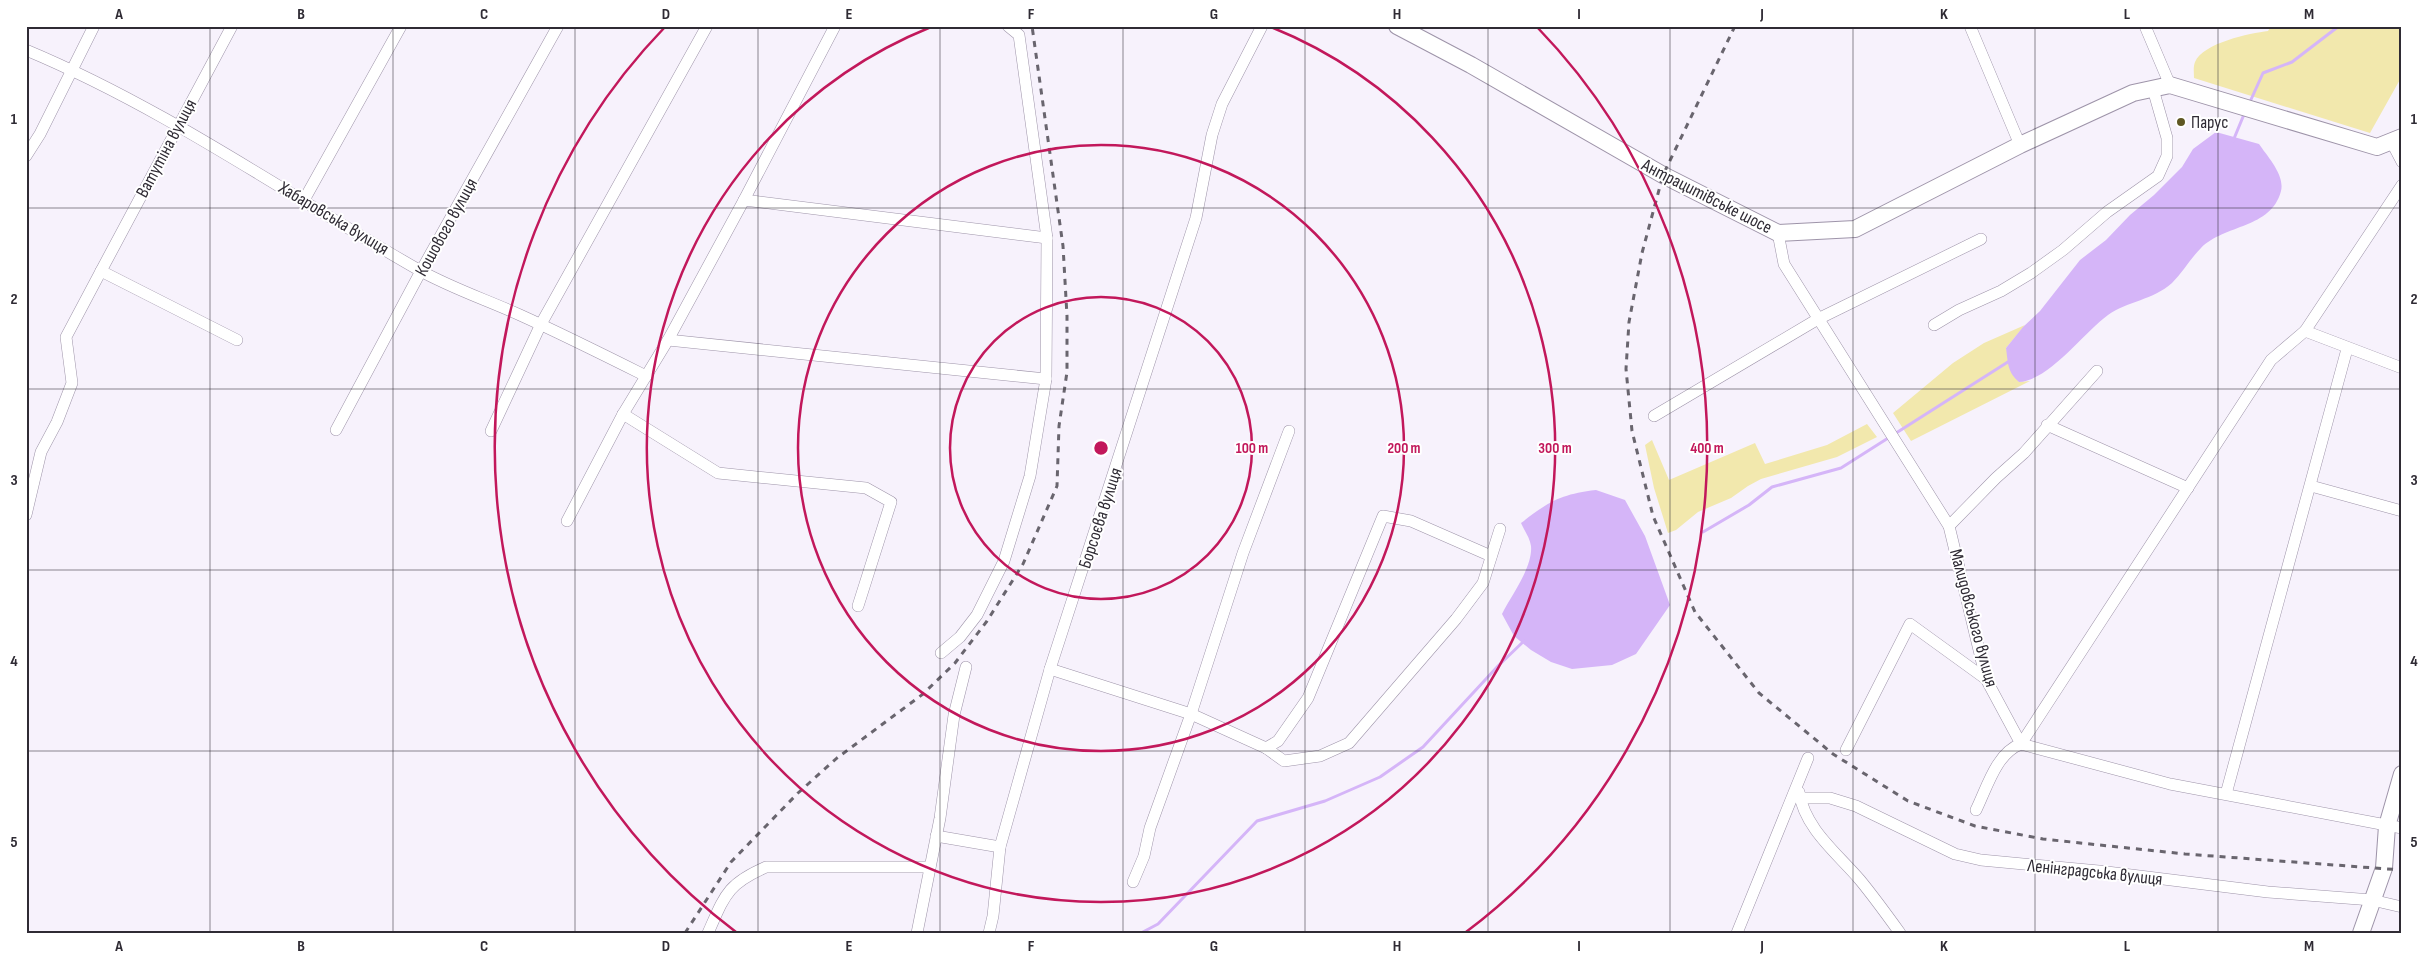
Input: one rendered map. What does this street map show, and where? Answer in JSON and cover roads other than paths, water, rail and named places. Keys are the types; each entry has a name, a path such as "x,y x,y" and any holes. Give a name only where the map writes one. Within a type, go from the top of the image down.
{"main road":[{"name":"Антрацитівське шосе","path":"1396,26 1471,65 1663,175 1778,233 1855,229 2020,145 2132,93 2170,85"},
{"path":"2170,85 2390,141"},
{"path":"2361,933 2384,868 2395,827 2402,774"}],"street":[{"path":"26,156 40,134 94,26"},
{"name":"Ватутіна вулиця","path":"26,515 41,452 57,422 72,383 66,337 232,26"},
{"path":"304,200 401,26"},
{"name":"Кошового вулиця","path":"336,430 421,271 558,26"},
{"path":"491,431 540,324 707,26"},
{"path":"567,521 623,414 668,340 744,200 835,26"},
{"path":"941,653 960,637 977,615 1004,561 1030,476 1046,379 1046,238 1019,35 1008,26"},
{"name":"Борсоєва вулиця","path":"989,933 993,916 1000,847 1050,669 1196,218 1212,135 1222,104 1262,26"},
{"path":"1970,26 2020,145"},
{"path":"2145,26 2170,85"},
{"name":"Хабаровська вулиця","path":"26,50 72,69 177,126 421,271 540,324 646,376"},
{"path":"1934,325 2002,291 2031,273 2063,250 2107,212 2158,176 2167,156 2167,138 2153,89"},
{"path":"2390,141 2402,162"},
{"path":"2021,744 2271,360 2305,331 2402,185"},
{"path":"744,200 1046,238"},
{"name":"Малидовського вулиця","path":"1778,233 1784,264 1949,526 1986,678 2021,744"},
{"path":"1654,416 1818,319 1981,240"},
{"path":"102,270 237,340"},
{"path":"2305,331 2347,349 2402,368"},
{"path":"668,340 1046,379"},
{"path":"2226,794 2347,349"},
{"path":"1949,526 1996,478 2024,453 2096,371"},
{"path":"623,414 718,473 866,488 892,502 858,606"},
{"path":"2047,425 2188,488"},
{"path":"1133,882 1144,856 1150,828 1191,714 1243,552 1289,431"},
{"path":"2311,486 2402,511"},
{"path":"1266,748 1278,741 1308,698 1382,516 1411,521 1491,556"},
{"path":"1050,669 1191,714 1266,748 1284,761 1320,756 1349,743 1456,619 1483,583 1500,529"},
{"path":"1846,750 1910,624 1986,678"},
{"path":"917,933 936,836 954,715 966,667"},
{"path":"1976,810 2000,760 2012,747 2021,744 2170,784 2395,827"},
{"path":"1737,933 1808,758"},
{"path":"1798,780 1800,798 1809,823 1861,881 1900,933"},
{"name":"Ленінградська вулиця","path":"1800,798 1830,798 1856,806 1955,854 1981,860 2099,871 2268,892 2372,900 2402,907"},
{"path":"936,836 1000,847"},
{"path":"708,933 724,897 742,877 766,867 930,867"}],"waterway":[{"path":"2249,104 2263,73 2292,62 2339,26"},
{"path":"2233,141 2245,112"},
{"path":"1703,532 1749,505 1772,487 1841,468 2011,360"},
{"path":"1141,933 1158,924 1257,821 1325,801 1380,777 1423,747 1498,666 1524,641"}],"railway":[{"path":"685,933 731,862 798,793 837,758 923,694 955,663 987,621 1023,564 1057,486 1059,426 1067,372 1067,316 1063,246 1032,26"},
{"path":"1735,26 1663,175 1642,253 1629,322 1626,369 1632,431 1653,516 1695,612 1759,693 1833,754 1908,801 1975,826 2043,839 2185,854 2402,870"}],"place":[{"name":"Парус","path":"2181,122"}]}
